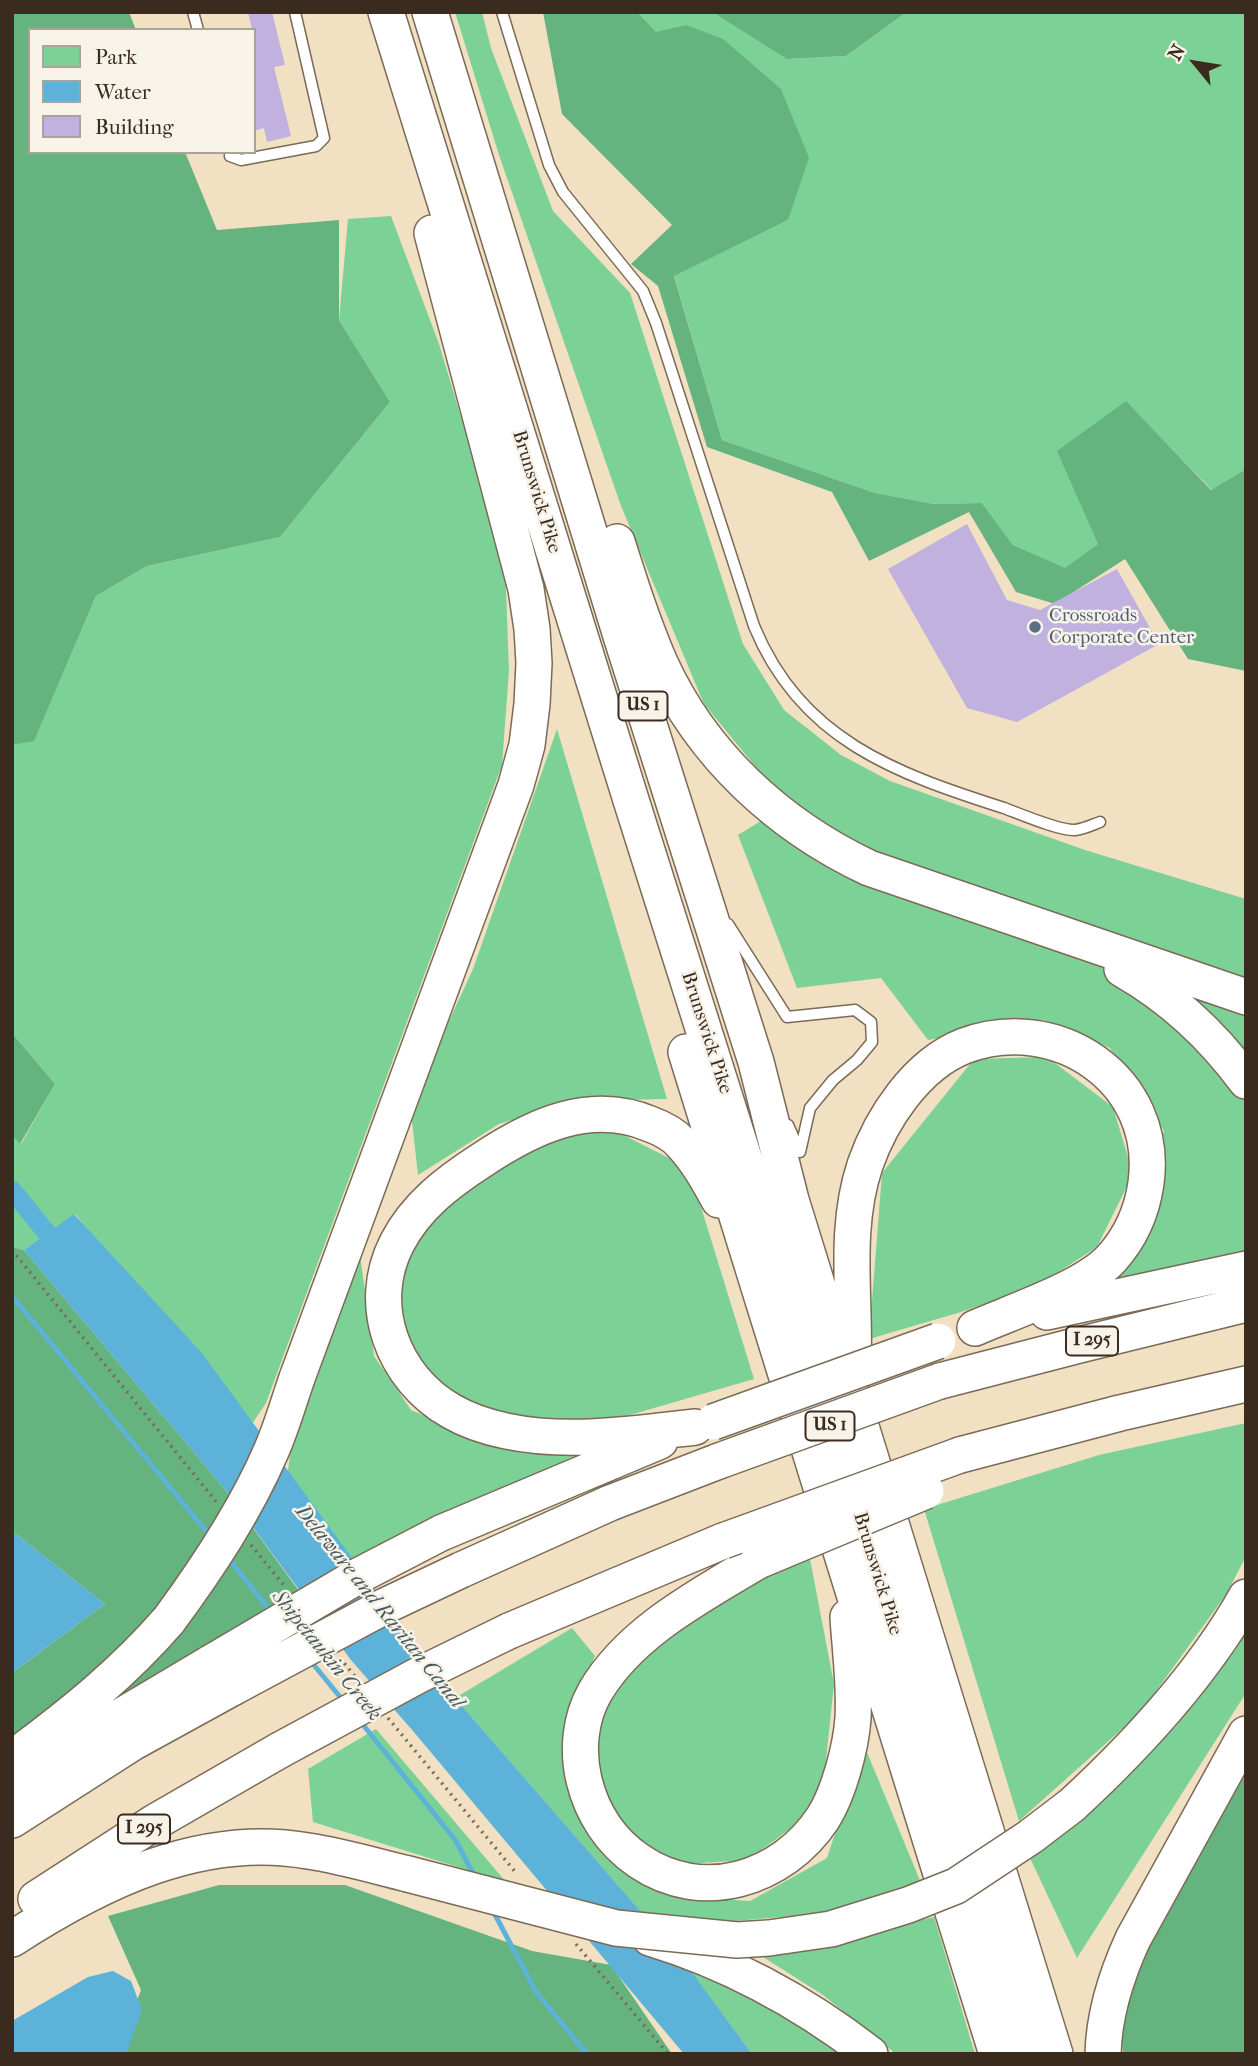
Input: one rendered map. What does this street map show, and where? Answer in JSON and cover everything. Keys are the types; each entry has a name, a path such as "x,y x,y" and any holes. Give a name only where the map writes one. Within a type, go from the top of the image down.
{"highway":[{"path":"12,1758 112,1680 142,1651 169,1620 209,1563 248,1498 272,1449 516,785 527,745 534,663 526,589 377,12"},
{"name":"Brunswick Pike","path":"386,12 631,800 1027,2054"},
{"name":"Brunswick Pike","path":"430,12 744,1022 792,1200 852,1400 1055,2054"},
{"path":"439,12 519,243 643,621 661,665 685,710 707,743 737,776 770,806 836,852 869,867 1058,934 1246,997"},
{"path":"631,800 640,874 661,964 997,2054"},
{"path":"1058,934 1134,975 1165,997 1203,1030 1246,1081"},
{"path":"12,1781 222,1675 358,1576 441,1532 704,1424 938,1342 975,1328 1092,1275 1110,1260 1136,1222 1143,1200 1147,1172 1146,1149 1140,1123 1116,1081 1099,1064 1057,1042 1036,1037 1011,1036 962,1047 937,1062 915,1081 893,1109 865,1166 856,1203 851,1283 854,1347 852,1400"},
{"path":"704,1424 613,1435 548,1436 508,1432 450,1411 430,1396 412,1377 388,1335 384,1316 384,1292 388,1268 396,1245 409,1222 424,1203 458,1176 498,1149 565,1118 589,1113 613,1113 637,1118 680,1141 705,1175 752,1265"},
{"path":"975,1328 1244,1269"},
{"name":"I 295","path":"12,1820 132,1743 222,1675 384,1606 610,1503 940,1381 1246,1304"},
{"name":"I 295","path":"12,1914 155,1822 280,1749 417,1676 509,1631 723,1541 1120,1413 1231,1387"},
{"path":"843,1558 853,1718 845,1761 835,1794 824,1817 790,1855 767,1870 742,1880 719,1884 672,1878 649,1868 628,1854 612,1838 598,1817 581,1768 580,1741 584,1718 593,1695 606,1675 630,1648 697,1598 758,1561 966,1464"},
{"path":"616,1928 737,1940 831,1929 908,1905 956,1886 1030,1837 1072,1805 1126,1752 1169,1704 1208,1654 1246,1597"},
{"path":"1103,2054 1109,2003 1119,1969 1246,1734"},
{"path":"12,1939 83,1896 179,1857 210,1850 275,1847 308,1851 408,1874 668,1944 724,1966 778,1992 819,2017 870,2054"}],"lane":[{"path":"230,154 241,160 316,146 324,138 295,12"},
{"path":"502,12 548,165 563,192 643,291 656,323 754,626 778,674 821,721 846,741 899,771 929,784 1072,830 1100,822"},
{"path":"698,877 787,1017 855,1010 871,1022 872,1042 857,1060 833,1080 810,1108 800,1152 785,1117"},
{"path":"744,1022 779,1105"}],"green space":[{"path":"12,12 129,12 135,28 28,28 28,154 186,154 217,230 339,220 339,320 390,402 280,537 147,566 96,596 34,741 12,745"},
{"path":"455,12 482,12 491,48 553,211 630,293 743,644 784,710 841,755 890,781 1085,850 1246,899 1246,1250 1118,1279 1164,1131 1110,1048 1043,1020 928,1040 881,978 797,988 738,835 787,805 704,704 621,506 499,155"},
{"path":"543,12 637,12 656,32 686,25 723,39 781,89 809,158 788,220 674,276 722,440 875,493 934,504 982,503 1013,545 1065,568 1098,544 1057,451 1126,401 1211,490 1246,469 1246,671 1188,659 1125,559 1055,604 1016,592 969,512 869,561 832,492 707,447 658,286 631,264 672,225 562,114"},
{"path":"637,12 712,12 788,59 846,56 907,12 1246,12 1246,469 1212,490 1126,402 1098,544 1065,569 1013,545 982,503 934,504 875,493 722,440 674,275 788,220 686,25 656,33"},
{"path":"712,12 907,12 846,56 787,59"},
{"path":"391,216 439,344 505,564 509,671 502,765 266,1403 252,1424 75,1214 24,1250 12,1247 12,1135 21,1144 55,1084 12,1033 12,745 34,740 96,596 147,566 280,537 390,402 339,320 348,219"},
{"path":"557,729 667,1099 576,1101 499,1124 418,1175 411,1112 473,969"},
{"path":"12,1033 55,1084 20,1144 12,1135"},
{"path":"1047,1057 1113,1107 1133,1174 1097,1247 1040,1284 961,1312 869,1339 882,1173 974,1059"},
{"path":"605,1126 689,1168 754,1379 606,1422 497,1420 425,1375 392,1310 401,1247 436,1208 532,1142"},
{"path":"12,1247 24,1250 223,1487 302,1595 115,1698 96,1676 12,1735 12,1673 105,1604 12,1531"},
{"path":"360,1255 374,1356 411,1410 480,1440 576,1455 357,1565 288,1471 292,1437"},
{"path":"1246,1423 1246,1556 1227,1593 1141,1712 1019,1821 924,1509 1099,1455"},
{"path":"810,1559 834,1684 824,1779 799,1822 748,1860 685,1864 622,1832 595,1766 606,1697 650,1639 724,1595"},
{"path":"1246,1612 1246,1693 1077,1958 1030,1858"},
{"path":"572,1628 595,1656 572,1710 566,1767 688,1897 750,1901 827,1858 864,1745 921,1883 827,1913 711,1923 641,1912 455,1698"},
{"path":"376,1729 506,1882 313,1822 308,1769"},
{"path":"1246,1758 1246,2054 1123,2054 1119,2006"},
{"path":"219,1885 345,1885 532,1951 611,1965 672,2054 116,2054 141,1990 108,1916"},
{"path":"934,1917 975,2054 896,2054 823,1995 763,1957"},
{"path":"690,1971 802,2016 846,2054 752,2054"}],"water":[{"path":"74,1214 201,1352 455,1698 682,1959 752,2054 684,2054 351,1660 223,1487 24,1250"},
{"path":"12,1531 105,1604 12,1673"},
{"path":"113,1971 131,1981 142,2010 126,2054 12,2054 12,2021 88,1977"}],"building":[{"path":"248,12 272,12 285,65 274,67 291,136 267,142 264,128 256,130 256,28 252,28"},
{"name":"Crossroads Corporate Center","path":"967,524 1007,600 1040,610 1117,569 1159,644 1017,722 967,708 888,569"}],"waterway":[{"name":"Delaware and Raritan Canal","path":"12,1190 63,1253"},
{"name":"Shipetaukin Creek","path":"12,1296 211,1537"},
{"name":"Shipetaukin Creek","path":"228,1558 272,1613"},
{"name":"Shipetaukin Creek","path":"309,1659 345,1703"},
{"name":"Shipetaukin Creek","path":"360,1721 456,1841 476,1879"},
{"name":"Shipetaukin Creek","path":"492,1909 536,1992 587,2054"}],"place":[{"name":"Crossroads Corporate Center","path":"1035,627"}]}
